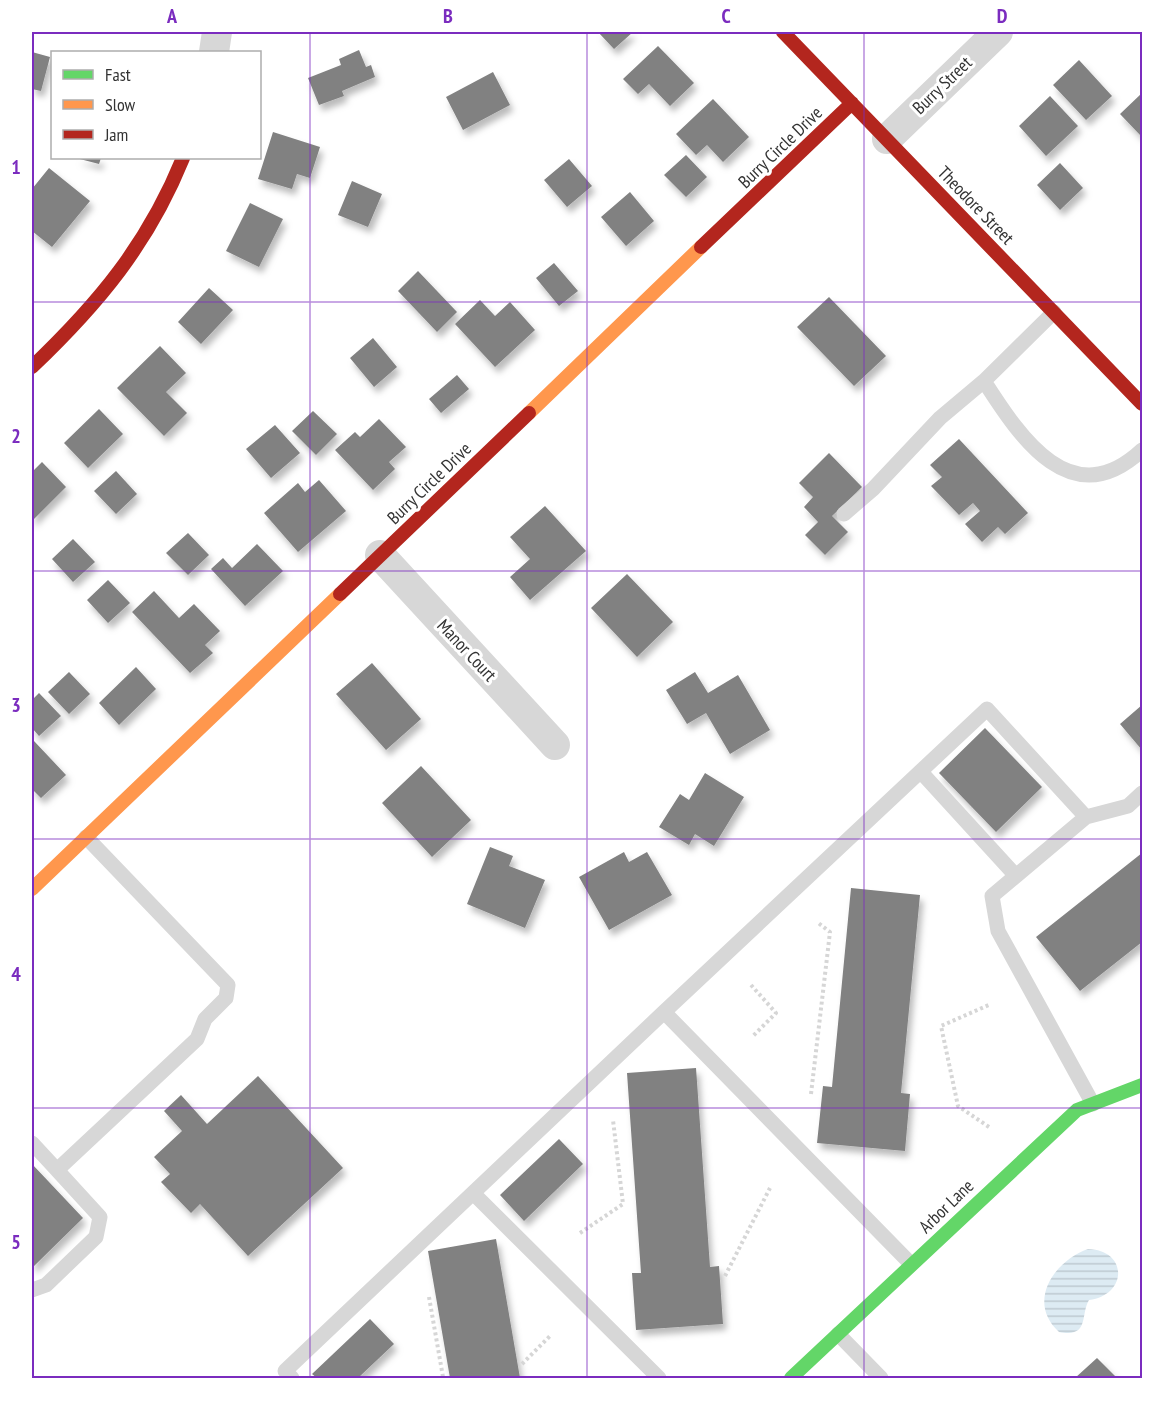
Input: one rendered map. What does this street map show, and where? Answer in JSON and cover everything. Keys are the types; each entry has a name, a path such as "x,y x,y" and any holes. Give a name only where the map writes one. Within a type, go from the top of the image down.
{"street":[{"path":"214,51 217,32"},
{"name":"Theodore Street","path":"783,32 1143,404"},
{"name":"Burry Street","path":"887,139 998,32"},
{"name":"Burry Circle Drive","path":"32,889 852,103"},
{"path":"32,367 91,310 128,266 148,234 183,159"},
{"name":"Manor Court","path":"380,555 555,745"},
{"name":"Arbor Lane","path":"791,1378 1077,1110 1143,1085"}],"lane":[{"path":"844,514 873,489 940,418 984,381 1054,312"},
{"path":"984,381 1010,421 1042,457 1063,469 1101,476 1125,465 1143,450"},
{"path":"285,1376 473,1193 987,709 1086,817"},
{"path":"921,772 1016,876"},
{"path":"1093,1104 998,931 992,896 1086,817 1128,806 1143,793"},
{"path":"57,1170 196,1039 205,1019 226,998 228,986 86,837"},
{"path":"664,1012 911,1264"},
{"path":"32,1143 100,1217 96,1237 46,1285 32,1290"},
{"path":"473,1193 659,1378"},
{"path":"838,1334 881,1378"}],"path":[{"path":"811,1094 830,932 817,922"},
{"path":"751,985 776,1013 753,1036"},
{"path":"989,1127 958,1106 941,1026 991,1004"},
{"path":"1143,1012 1143,1018"},
{"path":"580,1233 623,1204 613,1120"},
{"path":"725,1276 770,1188"},
{"path":"429,1297 443,1377 441,1378"},
{"path":"522,1364 551,1335"}],"shaded area":[{"path":"1088,1249 1101,1251 1111,1257 1118,1273 1116,1282 1111,1290 1102,1296 1089,1300 1082,1324 1076,1332 1059,1332 1049,1320 1045,1308 1048,1284 1064,1263"}],"building":[{"path":"598,32 633,32 614,49"},
{"path":"658,46 694,83 670,106 649,84 638,94 623,79"},
{"path":"359,50 366,67 371,65 375,77 342,91 344,96 319,105 308,78 341,65 339,59"},
{"path":"32,52 50,57 41,91 32,89"},
{"path":"1079,60 1112,96 1086,120 1053,85"},
{"path":"493,72 510,105 463,130 446,97"},
{"path":"1142,93 1142,134 1141,136 1120,114"},
{"path":"1050,96 1078,126 1046,156 1019,126"},
{"path":"713,99 749,137 723,162 707,145 696,155 676,134"},
{"path":"273,132 320,147 310,178 297,174 292,189 258,179"},
{"path":"686,155 707,177 686,197 664,175"},
{"path":"80,159 101,159 99,164"},
{"path":"569,159 592,186 567,207 544,180"},
{"path":"1060,163 1083,188 1060,210 1037,185"},
{"path":"49,168 90,201 52,247 32,231 32,189"},
{"path":"352,181 382,194 368,227 338,215"},
{"path":"630,192 654,221 626,246 601,217"},
{"path":"250,203 283,219 259,267 226,251"},
{"path":"554,263 578,291 559,306 536,278"},
{"path":"418,271 457,312 437,332 398,291"},
{"path":"209,288 233,310 201,344 178,322"},
{"path":"829,297 886,356 854,386 797,327"},
{"path":"480,300 495,316 510,302 535,330 495,367 455,324"},
{"path":"373,338 397,367 374,387 350,358"},
{"path":"160,346 186,373 166,392 187,413 164,436 117,388"},
{"path":"457,375 469,389 441,413 429,399"},
{"path":"99,409 123,434 88,468 64,443"},
{"path":"313,411 337,434 316,455 292,431"},
{"path":"379,419 406,447 389,462 395,469 373,490 335,450 355,432 360,437"},
{"path":"275,425 300,453 271,478 246,449"},
{"path":"959,439 1028,513 1005,534 998,527 982,542 965,524 980,511 973,503 959,515 931,486 942,477 930,465"},
{"path":"829,453 862,487 832,516 848,532 825,555 805,535 818,522 804,507 813,497 799,483"},
{"path":"42,462 66,487 32,521 32,472"},
{"path":"116,471 137,494 116,514 94,491"},
{"path":"319,480 346,511 298,552 264,513 298,483 305,492"},
{"path":"545,506 586,551 530,600 510,577 530,559 510,537"},
{"path":"188,533 209,555 188,575 166,553"},
{"path":"73,539 95,562 73,582 52,559"},
{"path":"257,544 283,571 245,606 211,569 223,558 232,568"},
{"path":"627,574 673,622 637,657 591,608"},
{"path":"108,580 130,603 108,623 87,600"},
{"path":"154,591 179,618 194,604 220,631 205,645 213,653 190,673 132,612"},
{"path":"372,663 421,719 386,750 336,694"},
{"path":"136,667 156,689 119,725 99,703"},
{"path":"69,672 90,694 69,714 48,692"},
{"path":"695,672 708,693 738,675 770,730 730,754 706,713 687,724 666,690"},
{"path":"39,693 61,716 39,736 32,728 32,700"},
{"path":"1142,705 1142,750 1120,724"},
{"path":"985,728 1042,787 996,832 939,773"},
{"path":"34,741 66,775 41,798 32,789"},
{"path":"421,766 471,820 432,857 382,803"},
{"path":"705,773 744,797 714,846 695,834 689,845 659,827 680,794 689,800"},
{"path":"490,847 513,856 509,866 545,880 525,928 467,904"},
{"path":"624,852 629,862 647,852 672,895 609,930 579,877"},
{"path":"1142,853 1142,942 1080,991 1036,937"},
{"path":"851,888 920,895 901,1093 910,1094 905,1151 817,1143 823,1086 832,1087"},
{"path":"696,1068 710,1267 719,1266 723,1324 636,1330 632,1273 641,1273 627,1073"},
{"path":"258,1076 343,1168 248,1256 200,1204 191,1213 161,1182 170,1174 154,1157 182,1131 164,1111 181,1095 207,1124"},
{"path":"559,1139 583,1164 524,1221 500,1195"},
{"path":"32,1164 83,1218 32,1268"},
{"path":"496,1239 520,1378 450,1378 428,1251"},
{"path":"370,1319 394,1344 358,1378 317,1378 312,1374"},
{"path":"1097,1358 1117,1378 1075,1378"}],"traffic: fast":[{"path":"791,1378 1077,1110 1142,1085"}],"traffic: slow":[{"path":"529,413 701,247"},
{"path":"32,889 340,594"}],"traffic: jam":[{"path":"783,32 1142,404"},
{"path":"701,247 852,103"},
{"path":"32,367 79,319 120,271 154,218 183,159"},
{"path":"340,594 529,413"}]}
